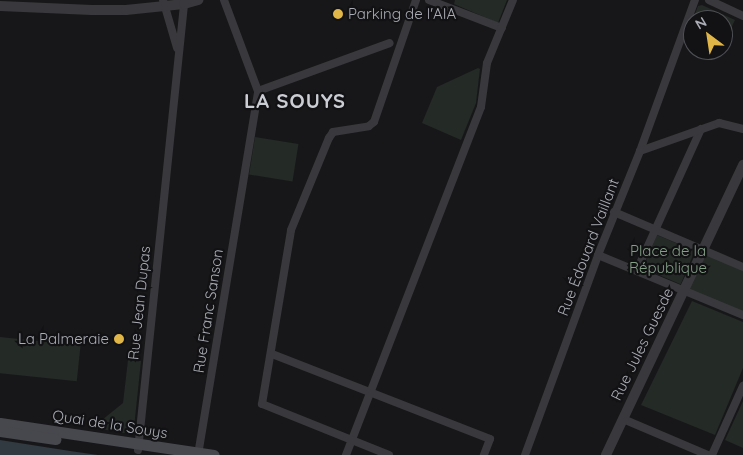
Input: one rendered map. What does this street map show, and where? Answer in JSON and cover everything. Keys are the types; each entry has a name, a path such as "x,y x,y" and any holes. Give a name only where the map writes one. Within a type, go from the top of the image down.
{"main road":[{"name":"Quai de la Souys","path":"0,423 138,447 168,455"},
{"name":"Quai de la Souys","path":"0,431 214,455"}],"street":[{"path":"0,6 92,10 164,3 184,4 198,0"},
{"path":"224,0 258,91 390,43"},
{"path":"390,455 262,404 272,354 290,230 328,138 333,132 369,126 374,122 416,0"},
{"path":"429,0 502,28"},
{"path":"346,455 481,107 487,63 513,0"},
{"name":"Rue Édouard Vaillant","path":"525,455 598,254 640,152 695,0"},
{"path":"709,0 743,16"},
{"path":"164,3 178,51"},
{"name":"Rue Jean Dupas","path":"138,447 184,4"},
{"name":"Rue Franc Sanson","path":"198,454 258,91"},
{"path":"640,152 719,123 743,129"},
{"path":"637,270 702,129"},
{"name":"Rue Jules Guesde","path":"606,455 743,165"},
{"path":"614,212 743,267"},
{"path":"598,254 684,292 743,315"},
{"path":"272,354 490,439 484,455"},
{"path":"712,455 743,386"},
{"path":"623,419 708,455"}],"green space":[{"path":"455,0 507,0 498,23 454,4"},
{"path":"702,5 713,10 696,10 698,6"},
{"path":"478,68 480,69 476,103 461,140 422,123 437,87"},
{"path":"255,137 298,144 293,181 249,175"},
{"name":"Place de la République","path":"657,235 695,251 681,284 643,268"},
{"path":"706,254 743,268 743,314 690,292 689,287"},
{"path":"692,301 743,322 743,368 715,435 641,405"},
{"path":"0,337 81,345 77,381 0,373"},
{"path":"128,360 141,361 134,428 124,433 101,429 102,420 123,403"},
{"path":"743,401 743,448 725,440"}],"shaded area":[{"path":"0,440 70,451 98,455 0,455"}],"place":[{"name":"Parking de l'AIA","path":"338,14"},
{"name":"La Palmeraie","path":"119,339"}],"district":[{"name":"LA SOUYS","path":"295,100"}]}
